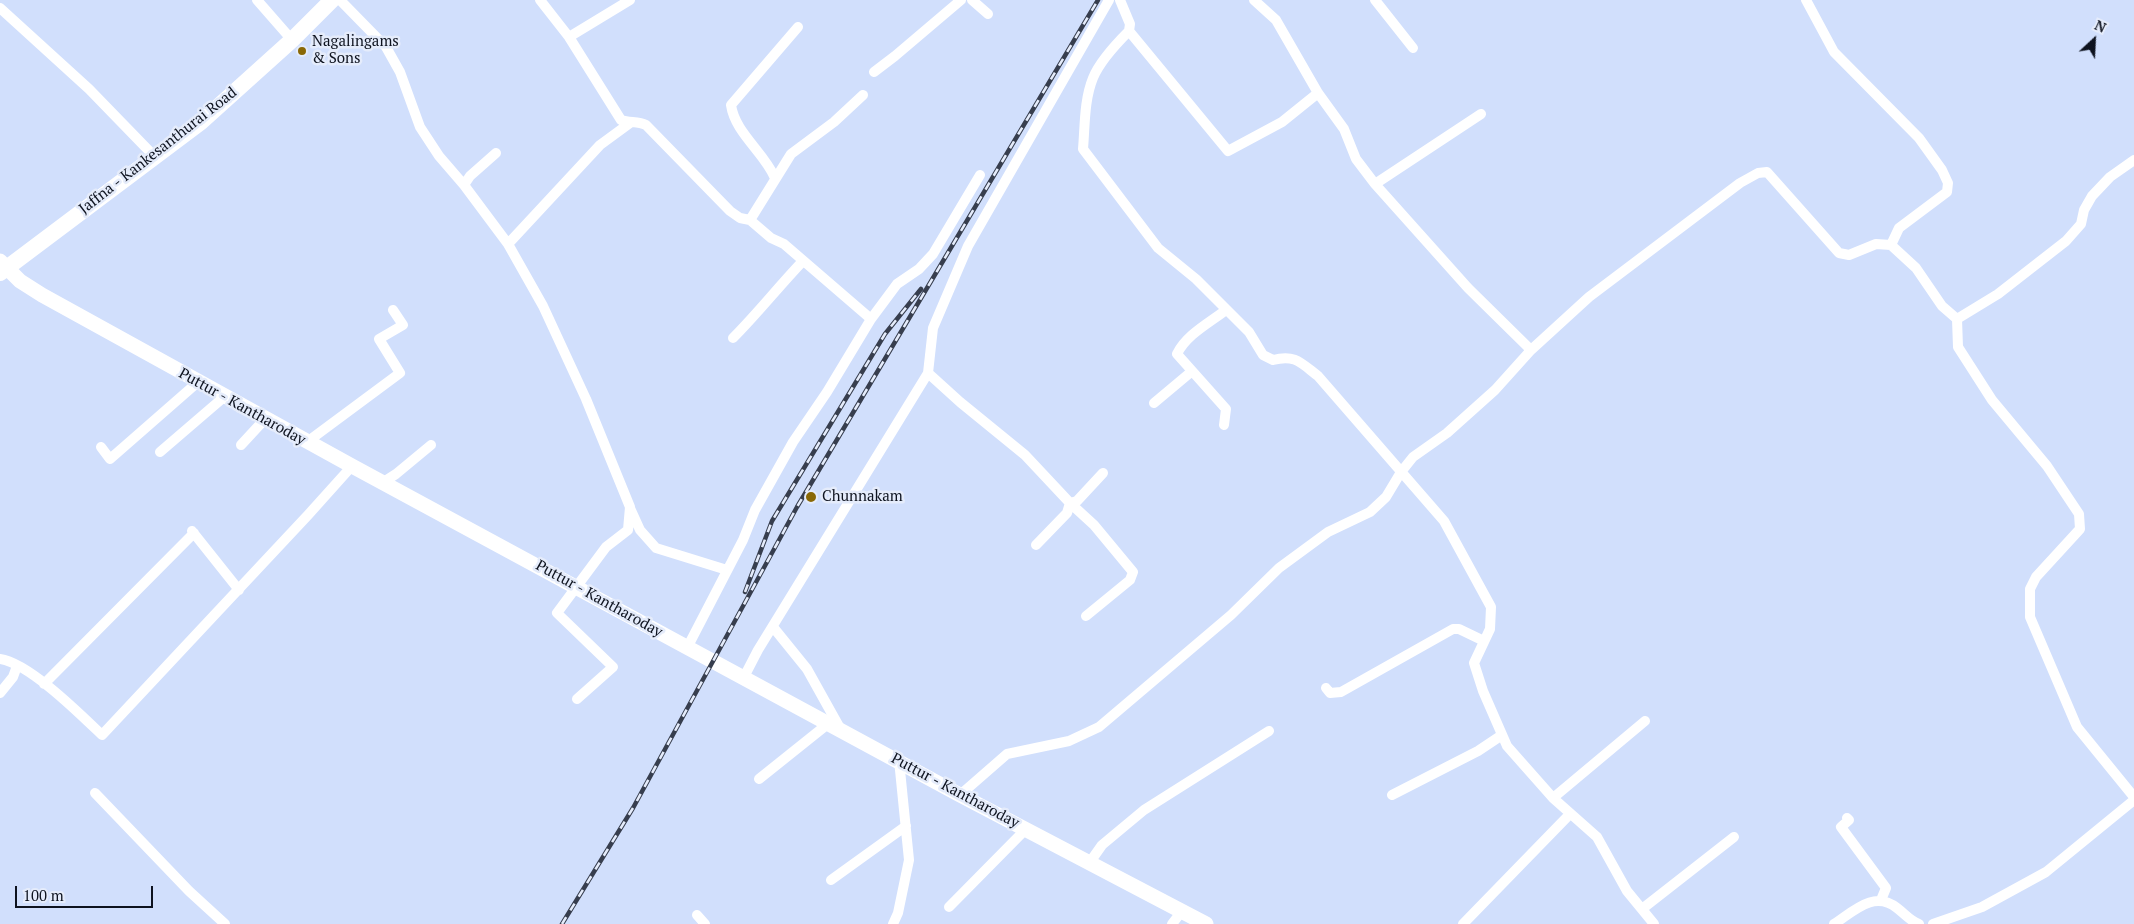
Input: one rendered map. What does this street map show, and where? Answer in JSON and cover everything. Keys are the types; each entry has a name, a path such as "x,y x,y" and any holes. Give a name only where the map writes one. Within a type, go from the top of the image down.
{"main road":[{"name":"Jaffna - Kankesanthurai Road","path":"2,268 201,122 292,40 332,0"},
{"name":"Puttur - Kantharoday","path":"2,268 42,295 224,397 578,587 687,648 744,676 960,795 1206,924"}],"street":[{"path":"257,0 292,40"},
{"path":"340,0 386,47 400,72 420,127 439,156 464,185 508,244 551,323 586,399 640,530 656,548 727,570"},
{"path":"540,0 569,37 622,120 630,123 639,122 646,125 730,211 740,218 750,220 771,238 784,244 871,319"},
{"path":"569,37 630,0"},
{"path":"874,72 961,0"},
{"path":"972,0 988,14"},
{"path":"744,676 758,650 928,373 933,328 968,246 1109,0"},
{"path":"1120,0 1130,24 1129,31 1117,43 1093,77 1088,98 1083,148 1158,248 1196,279 1249,332 1262,355 1273,360 1284,357 1297,359 1318,376 1444,521 1491,608 1490,629 1474,663 1483,691 1507,746 1553,798 1597,837 1627,891 1654,924"},
{"path":"1254,0 1276,20 1318,93 1344,129 1356,159 1374,184 1468,288 1531,350"},
{"path":"1375,0 1413,48"},
{"path":"1806,0 1834,52 1919,138 1942,170 1948,183 1947,192 1899,228 1891,245"},
{"path":"0,8 89,89 155,157"},
{"path":"776,178 771,167 732,118 731,105 798,27"},
{"path":"1129,31 1228,151 1282,122 1318,93"},
{"path":"750,220 791,154 834,122 863,95"},
{"path":"1374,184 1481,114"},
{"path":"508,244 600,145 630,123"},
{"path":"464,185 470,176 496,153"},
{"path":"1956,319 1998,294 2066,241 2081,224 2084,210 2092,196 2110,177 2134,160"},
{"path":"960,795 1007,754 1069,741 1099,726 1231,616 1279,568 1328,532 1370,512 1386,497 1401,472 1414,457 1447,433 1495,390 1531,350 1588,297 1740,183 1758,173 1767,172 1839,253 1849,255 1876,244 1891,245 1916,268 1942,306 1956,319 1958,347 1992,400 2047,466 2080,514 2080,529 2036,576 2030,589 2030,617 2077,727 2134,798 2046,872 1982,907 1934,924"},
{"path":"687,648 743,540 755,510 793,442 827,392 871,319 897,284 919,269 933,254 980,175"},
{"path":"733,338 759,312 770,295 803,261"},
{"path":"307,442 400,373 379,339 403,325 393,310"},
{"path":"1224,424 1226,409 1191,372 1177,354 1181,347 1199,330 1226,310"},
{"path":"1154,403 1191,372"},
{"path":"928,373 1025,455 1070,503 1094,525 1133,572 1130,580 1086,616"},
{"path":"101,447 110,459 198,382"},
{"path":"160,452 224,397"},
{"path":"242,445 265,419"},
{"path":"382,482 396,474 431,445"},
{"path":"0,659 18,666 71,704 102,735 239,590 352,466"},
{"path":"1070,503 1077,501 1103,473"},
{"path":"1036,545 1067,512 1070,503"},
{"path":"576,699 613,667 557,613 606,547 628,530 630,507"},
{"path":"44,684 193,532 239,590"},
{"path":"759,778 835,726 807,670 773,626"},
{"path":"1326,688 1330,693 1341,692 1453,629 1459,629 1484,641"},
{"path":"0,693 13,677 18,666"},
{"path":"1553,798 1645,722"},
{"path":"1090,862 1102,845 1144,810 1269,731"},
{"path":"1392,795 1478,751 1502,735"},
{"path":"893,924 898,913 909,860 898,760"},
{"path":"95,792 189,891 225,924"},
{"path":"1462,924 1570,814"},
{"path":"1847,818 1849,820 1841,827 1886,888 1881,900"},
{"path":"831,880 906,826"},
{"path":"948,907 1026,829"},
{"path":"1642,909 1734,838"},
{"path":"1834,924 1870,901 1881,900 1895,906 1912,921 1919,924"},
{"path":"1172,924 1182,911"},
{"path":"697,914 705,924"}],"railway":[{"path":"562,924 633,808 797,507 1098,0"},
{"path":"745,592 772,521 885,334 921,289"}],"place":[{"name":"Nagalingams & Sons","path":"302,51"},
{"name":"Chunnakam","path":"811,497"}]}
